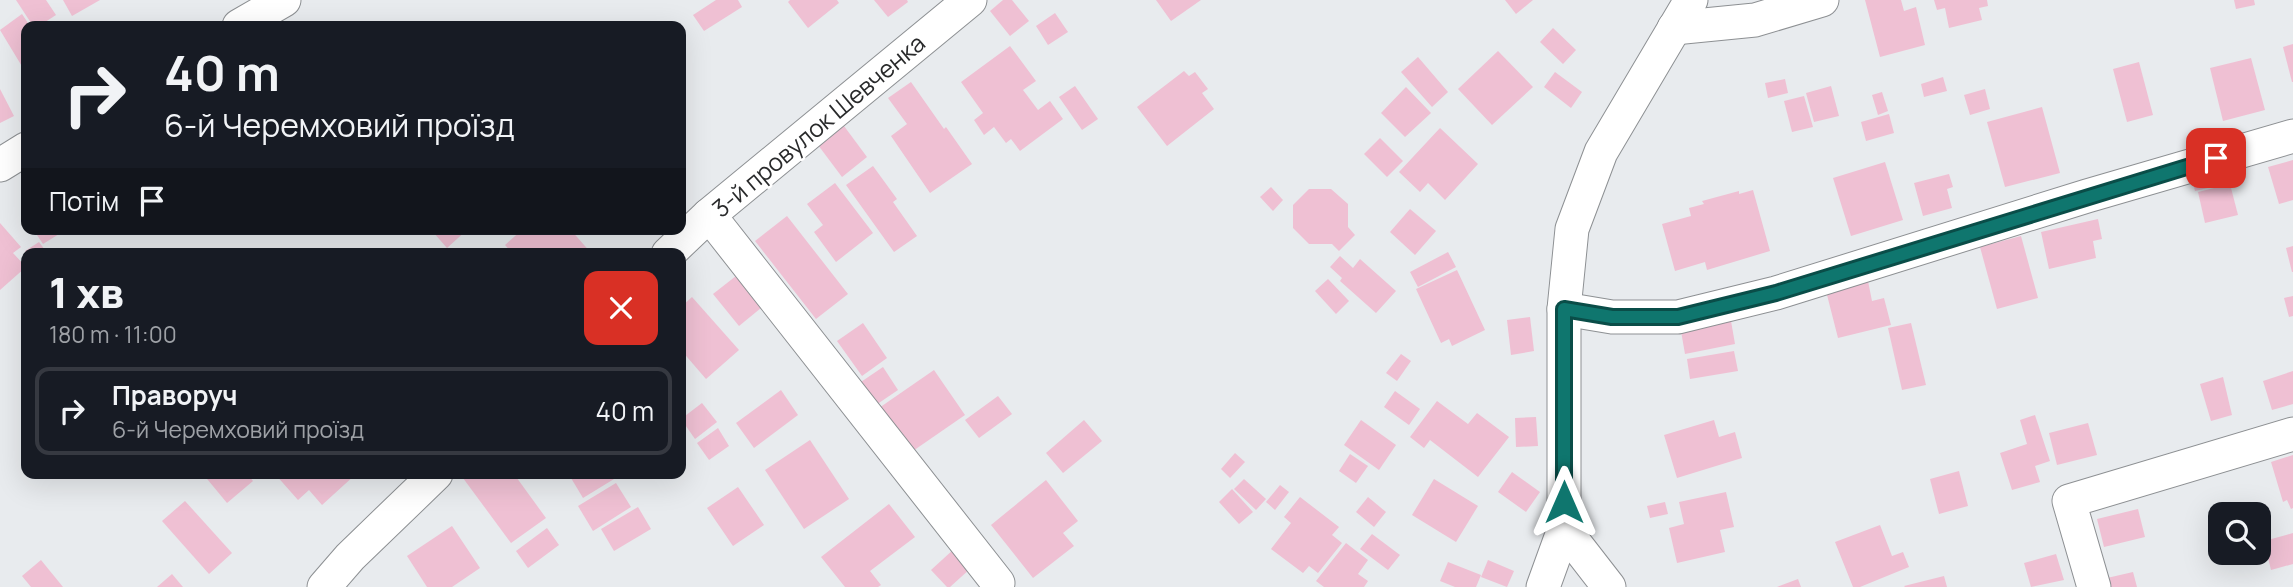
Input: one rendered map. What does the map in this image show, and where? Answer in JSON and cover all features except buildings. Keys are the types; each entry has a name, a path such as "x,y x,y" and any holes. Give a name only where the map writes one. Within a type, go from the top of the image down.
{"street":[{"path":"248,21 284,0"},
{"name":"3-й провулок Шевченка","path":"674,248 709,215 970,0"},
{"path":"1543,587 1564,529 1564,309 1572,229 1601,152 1682,14 1755,20 1822,0"},
{"path":"1564,309 1612,317 1678,317 1776,293 2087,196 2293,136"},
{"path":"0,165 21,152"},
{"path":"709,215 998,583"},
{"path":"2094,587 2069,501 2293,434"},
{"path":"324,587 350,556 431,479"},
{"path":"1564,529 1609,587"}],"route":[{"path":"1564,502 1564,309 1612,317 1678,317 1776,293 2216,158"}]}
